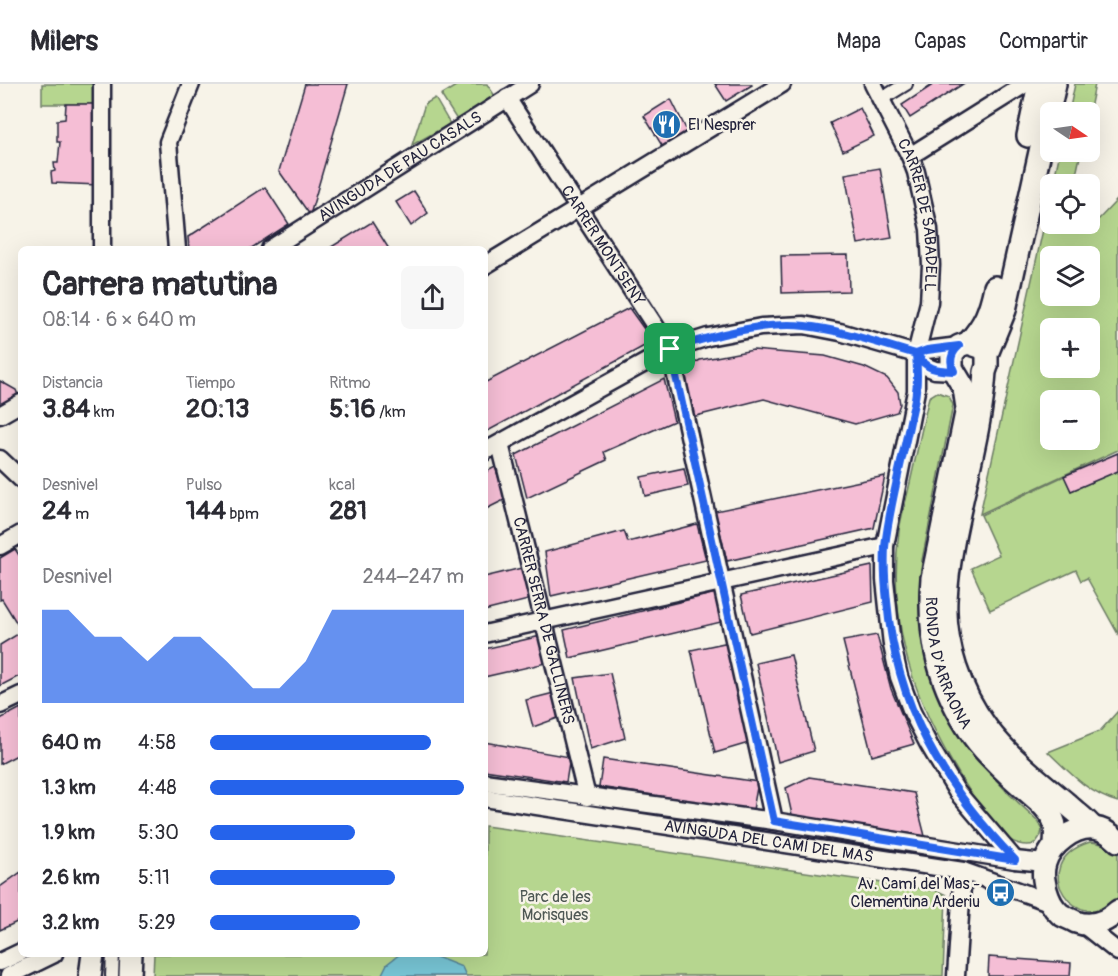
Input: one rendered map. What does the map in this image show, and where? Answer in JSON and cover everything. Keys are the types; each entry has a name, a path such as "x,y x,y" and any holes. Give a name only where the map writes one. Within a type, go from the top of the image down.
{"street":[{"path":"102,84 102,246"},
{"path":"177,246 168,142 191,84"},
{"name":"AVINGUDA DE PAU CASALS","path":"275,246 530,84"},
{"path":"488,264 782,84"},
{"name":"CARRER DE SABADELL","path":"873,84 910,156 925,208 931,266 929,302 916,354 916,391 885,546 885,580 892,645 899,676 912,712 957,792 1015,860"},
{"path":"880,100 906,84"},
{"path":"910,156 1025,84"},
{"path":"488,450 670,349 708,337 761,327 804,325 840,332 916,354 964,344 982,348 986,363 977,379 963,379 956,373 951,362 952,354 964,344 983,326 991,307 1039,84"},
{"name":"RONDA D'ARRAONA","path":"1054,84 1005,310 986,363 982,410 948,580 946,603 951,652 960,681 987,728 1030,773 1085,818 1110,834"},
{"name":"CARRER MONTSENY","path":"507,98 670,349 774,821"},
{"path":"916,354 925,366 956,373"},
{"name":"RONDA D'ARRAONA","path":"956,373 967,397 967,408 932,578 930,602 935,656 946,687 974,737 1019,784 1037,799 1054,820 1056,831 1043,876 1049,902"},
{"path":"0,415 18,405"},
{"name":"CARRER SERRA DE GALLINERS","path":"500,444 587,797"},
{"path":"0,459 18,476"},
{"path":"0,546 18,536"},
{"path":"488,633 885,546"},
{"path":"0,705 18,696"},
{"name":"AVINGUDA DEL CAMÍ DEL MAS","path":"488,783 774,821 1015,860 1050,854"},
{"name":"AVINGUDA DEL CAMÍ DEL MAS","path":"488,799 963,871 1049,902"},
{"path":"1050,854 1070,834 1110,834"},
{"path":"956,976 963,871"},
{"path":"1049,902 1062,915 1100,925 1118,952"},
{"path":"1100,925 1118,912"},
{"path":"0,962 18,953"},
{"path":"9,976 48,957"},
{"path":"112,976 113,957"},
{"path":"130,976 131,957"}],"green space":[{"path":"42,84 97,84 97,104 42,104"},
{"path":"459,84 487,84 495,96 457,120 441,95"},
{"path":"1075,84 1095,84 1091,102 1071,102"},
{"path":"435,98 450,124 412,145 425,104"},
{"path":"1058,162 1079,162 1076,174 1055,174"},
{"path":"1118,199 1118,450 980,514 1042,234 1100,234 1100,218"},
{"path":"937,392 949,396 953,405 922,560 919,596 922,639 931,675 954,726 966,746 1007,792 1037,820 1042,828 1041,835 1035,844 1016,843 999,832 954,767 923,704 911,672 903,639 896,569 899,531 929,397"},
{"path":"1118,471 1118,634 1087,578 1081,581 1076,570 990,610 971,568 999,555 981,515 1064,476 1071,491"},
{"path":"1118,711 1118,802 1089,788 1048,752 1100,731"},
{"name":"Parc de les Morisques","path":"488,826 938,891 946,895 943,976 153,976 154,957 488,957"},
{"path":"1090,842 1112,848 1118,854 1118,899 1103,909 1088,910 1074,905 1064,894 1059,881 1060,866 1070,852"}],"water":[{"path":"396,957 437,957 462,967 466,976 381,976 387,964"}],"building":[{"path":"305,84 348,84 310,215 279,171"},
{"path":"715,84 751,84 752,85 726,101"},
{"path":"934,84 963,84 910,118 902,105"},
{"name":"El Nesprer","path":"671,99 688,133 664,149 644,116"},
{"path":"66,104 98,104 98,185 52,183 51,172 55,171 54,163 58,163 60,142 57,142 57,120 65,119"},
{"path":"860,108 874,136 843,151 830,123"},
{"path":"880,168 892,238 858,244 845,174"},
{"path":"265,187 289,224 255,246 189,246 188,237"},
{"path":"414,191 428,213 411,226 396,202"},
{"path":"372,222 387,246 333,246"},
{"path":"848,255 849,291 782,293 781,256"},
{"path":"629,308 649,336 648,344 488,431 488,381"},
{"path":"753,350 825,356 864,367 887,378 898,392 900,404 897,412 855,424 764,399 692,417 685,369 700,360"},
{"path":"664,379 674,421 604,452 607,460 527,498 516,455"},
{"path":"0,381 16,390 18,395 0,406"},
{"path":"1118,453 1118,471 1071,491 1064,476"},
{"path":"495,467 506,499 488,508 488,471"},
{"path":"684,468 688,486 645,496 641,477"},
{"path":"885,476 874,528 727,561 715,511"},
{"path":"697,524 706,560 551,596 545,552 624,531 628,542"},
{"path":"15,549 18,554 18,625 2,599 0,600 0,558"},
{"path":"872,566 873,602 750,633 741,595"},
{"path":"526,567 532,599 488,610 488,576"},
{"path":"716,593 721,622 570,658 564,630"},
{"path":"18,634 18,677 0,686 0,645"},
{"path":"877,635 891,689 914,744 872,756 843,641"},
{"path":"541,636 546,663 488,676 488,648"},
{"path":"729,642 752,742 715,753 691,650"},
{"path":"791,655 814,751 778,762 756,663"},
{"path":"610,673 625,738 590,749 575,678"},
{"path":"554,693 558,718 533,727 526,700"},
{"path":"18,710 18,755 0,764 0,719"},
{"path":"488,743 570,757 566,782 488,771"},
{"path":"603,759 758,782 753,810 599,787"},
{"path":"809,777 914,793 925,836 792,815 786,788"},
{"path":"18,874 18,921 0,930 0,887"},
{"path":"989,957 1071,963 1070,976 988,976"}],"place":[{"name":"El Nesprer","path":"667,125"},
{"name":"Av. Camí del Mas - Clementina Arderiu","path":"1001,893"}],"route":[{"path":"670,349 708,337 761,327 804,325 840,332 916,354 927,350 959,346 952,354 951,362 954,371 935,370 925,366 916,354 916,391 885,546 888,615 899,676 912,712 929,745 957,792 1015,860 774,821 670,349"}]}
